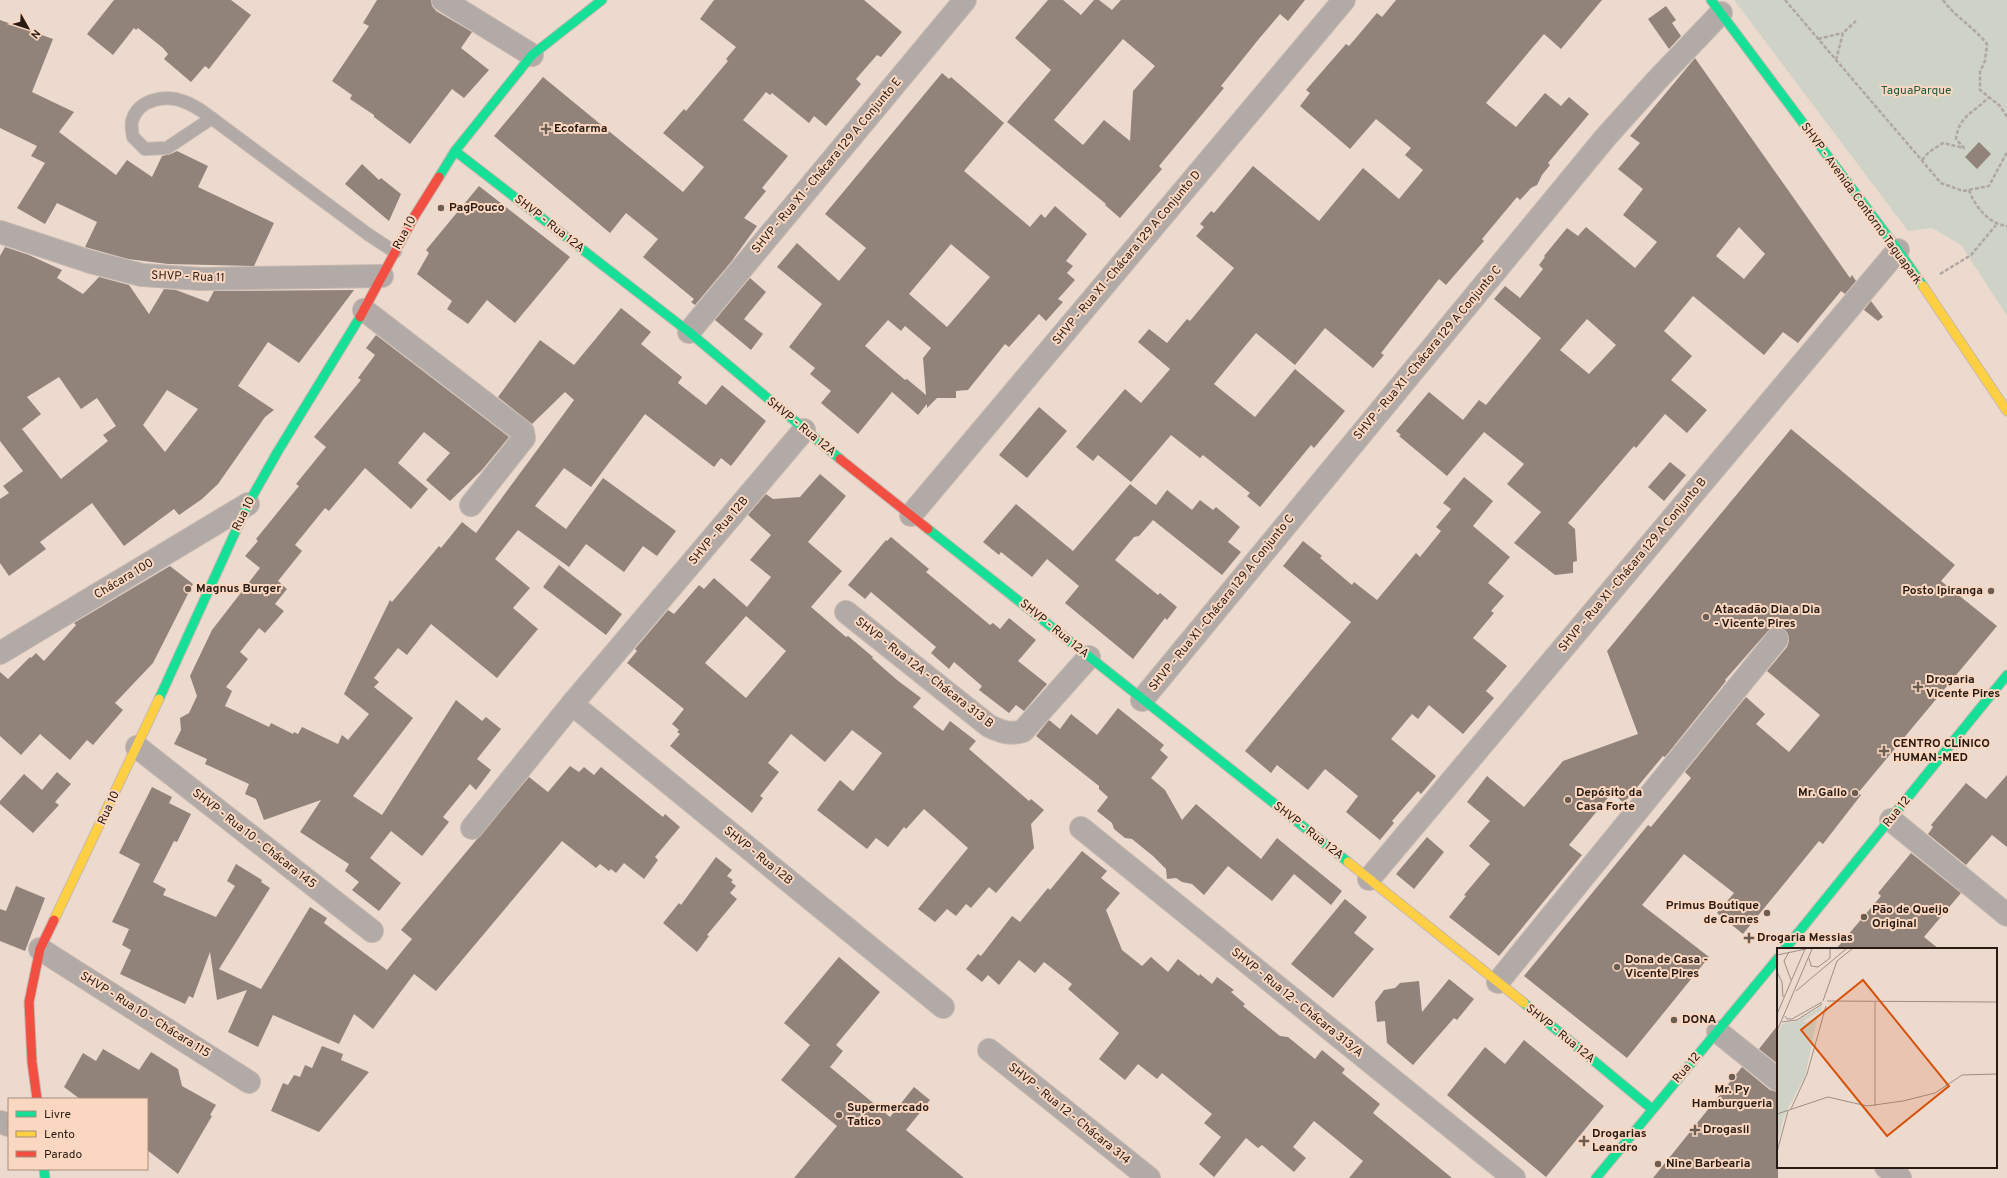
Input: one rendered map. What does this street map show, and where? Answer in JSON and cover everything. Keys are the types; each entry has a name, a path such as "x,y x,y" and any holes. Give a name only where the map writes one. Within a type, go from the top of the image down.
{"street":[{"path":"443,0 532,55"},
{"name":"Rua 10","path":"37,1098 32,1062 29,1002 40,949 137,747 248,504 364,310 414,217 455,151 532,55 602,0"},
{"name":"SHVP - Rua X1 - Chácara 129 A Conjunto E","path":"688,332 965,0"},
{"name":"SHVP - Rua X1 -Chácara 129 A Conjunto D","path":"911,515 1344,0"},
{"name":"SHVP - Avenida Contorno Taguapark","path":"1716,7 1898,250 2007,411"},
{"name":"SHVP - Rua X1 -Chácara 129 A Conjunto C","path":"1142,700 1605,138 1662,74 1716,7"},
{"name":"SHVP - Rua 12A","path":"455,151 688,332 804,430 1498,982 1652,1109"},
{"name":"SHVP - Rua 11","path":"0,232 91,262 142,275 201,279 382,276"},
{"name":"SHVP - Rua X1 -Chácara 129 A Conjunto B","path":"1369,879 1898,250"},
{"path":"364,310 523,432 524,438 471,505"},
{"name":"SHVP - Rua 12B","path":"472,828 572,704 804,430"},
{"name":"Chácara 100","path":"0,653 248,504"},
{"name":"SHVP - Rua 12A - Chácara 313 B","path":"846,612 989,726 1001,732 1012,734 1023,731 1089,657"},
{"path":"1498,982 1777,639"},
{"name":"Rua 12","path":"1786,948 2007,675"},
{"name":"SHVP - Rua 12B","path":"572,704 943,1007"},
{"name":"SHVP - Rua 10 - Chácara 145","path":"137,747 372,931"},
{"path":"1891,820 2007,915"},
{"name":"SHVP - Rua 12 - Chácara 313/A","path":"1081,828 1514,1178"},
{"name":"SHVP - Rua 10 - Chácara 115","path":"40,949 249,1082"},
{"name":"Rua 12","path":"1596,1178 1777,959"},
{"path":"1718,1032 1777,1079"},
{"name":"SHVP - Rua 12 - Chácara 314","path":"989,1050 1149,1178"},
{"path":"1887,1168 1900,1178"}],"lane":[{"path":"212,118 167,148 145,149 133,137 132,122 140,106 153,100 164,99 184,101 202,110 369,235 395,252"}],"path":[{"path":"1785,0 1942,183 1963,191 1989,186 2007,152"},
{"path":"1943,0 1950,9 1979,33 1987,44 1985,61 1980,72 1980,90 2000,106 2007,117"},
{"path":"1818,39 1843,33 1856,21"},
{"path":"1836,60 1843,33"},
{"path":"1922,160 1929,152 1944,143 1964,148 1956,139 1957,127 1966,116 1989,97"},
{"path":"1969,190 1973,203 1996,225 2007,226"},
{"path":"1922,286 1971,255 1996,225"}],"green space":[{"name":"TaguaParque","path":"1734,0 2007,0 2007,316 1961,245 1932,228 1908,231"}],"building":[{"path":"114,0 231,0 251,15 209,69 205,66 191,82 164,59 168,54 163,48 138,28 136,30 134,28 113,55 87,34"},
{"path":"377,0 431,0 432,6 436,11 472,32 461,48 489,70 464,98 452,89 410,144 374,117 374,115 350,99 352,95 332,81 369,26 363,23"},
{"path":"714,0 864,0 902,32 881,57 877,55 856,79 861,84 826,126 814,116 809,123 772,93 770,95 766,92 743,120 788,156 762,188 766,191 744,218 757,226 731,262 695,305 691,302 694,299 643,257 658,239 626,213 610,233 494,136 543,77 683,192 704,167 663,133 684,109 686,111 728,61 726,59 736,47 700,19"},
{"path":"1048,0 1063,0 1081,15 1094,0 1099,0 1112,10 1121,0 1305,0 1288,21 1280,14 1221,86 1224,88 1159,166 1162,169 1120,218 1105,205 1106,204 1007,122 1051,70 1015,38","holes":["1123,39 1155,66 1133,91 1130,141 1104,120 1083,145 1054,120"]},
{"path":"1396,0 1602,0 1561,49 1544,34 1486,103 1516,127 1545,93 1561,106 1569,97 1589,114 1548,163 1550,165 1542,175 1537,185 1531,188 1520,200 1517,197 1482,239 1484,241 1446,285 1439,279 1381,353 1384,355 1373,368 1325,328 1295,365 1256,333 1214,384 1255,417 1295,369 1345,411 1314,448 1311,445 1260,507 1247,496 1250,493 1203,455 1200,458 1171,435 1131,482 1098,455 1093,461 1076,447 1125,389 1141,403 1170,369 1138,342 1149,329 1167,343 1187,319 1190,321 1234,268 1196,236 1204,227 1200,224 1211,211 1214,213 1253,166 1319,221 1363,168 1399,199 1423,170 1405,155 1411,148 1376,119 1350,149 1300,106 1310,93 1306,90 1346,44 1349,46 1377,13 1382,17"},
{"path":"1666,6 1676,20 1672,23 1681,36 1669,49 1648,19"},
{"path":"0,20 53,39 32,92 74,112 59,132 116,175 127,160 152,177 162,156 177,151 208,166 198,187 274,223 254,266 168,264 128,259 85,247 97,222 57,203 45,224 17,208 45,163 31,156 37,146 0,128"},
{"path":"1695,58 1850,278 1852,275 1856,281 1845,294 1841,291 1798,343 1783,332 1764,355 1693,296 1664,331 1692,356 1671,380 1707,410 1687,433 1665,414 1636,448 1634,446 1568,523 1575,529 1577,561 1573,562 1573,573 1555,575 1514,543 1541,512 1507,484 1524,464 1484,432 1447,476 1399,436 1401,435 1396,431 1429,392 1463,420 1479,400 1486,405 1541,338 1494,299 1505,286 1520,298 1543,269 1539,265 1545,257 1544,256 1567,228 1578,236 1586,227 1635,268 1657,242 1623,215 1643,189 1618,169 1640,143 1630,136","holes":["1739,227 1765,254 1744,279 1716,256","1587,319 1616,345 1589,374 1560,350"]},
{"path":"942,73 949,79 951,77 1004,123 964,171 1030,227 1041,214 1045,218 1055,206 1087,234 1066,261 1073,266 1067,273 1075,280 1058,299 1063,302 1046,321 1039,314 1009,347 1005,344 968,390 956,391 956,398 937,398 927,408 927,404 918,415 892,392 858,434 821,403 831,391 810,374 815,368 789,347 822,304 777,267 797,243 839,281 866,248 825,214","holes":["951,244 990,277 947,327 909,294","888,320 901,331 905,326 931,348 923,358 926,395 907,379 905,380 865,346"]},
{"path":"1979,142 1991,154 1977,169 1965,157"},
{"path":"362,164 379,180 381,178 401,194 389,221 345,184"},
{"path":"479,186 570,257 515,323 487,300 468,324 447,309 452,301 417,274 429,253 426,250"},
{"path":"5,247 29,255 62,270 57,278 83,294 99,277 129,285 149,314 164,289 176,290 208,302 214,291 354,290 299,363 268,342 238,386 274,410 265,417 218,484 202,499 179,515 174,509 124,546 92,503 40,542 46,549 9,576 0,563 0,499 9,493 3,486 23,471 0,441 0,256","holes":["59,377 81,409 97,398 116,426 103,435 108,441 61,479 22,429 41,414 27,397","167,390 198,409 165,452 143,425"]},
{"path":"750,278 766,292 744,319 763,334 751,350 715,320"},
{"path":"1871,301 1883,317 1878,321 1864,310"},
{"path":"621,308 651,332 641,344 682,377 678,383 706,405 722,385 766,421 731,466 721,458 714,467 645,414 591,487 564,468 535,506 566,529 603,478 676,531 657,556 643,546 624,572 586,544 569,567 518,530 495,559 530,588 513,608 538,629 497,678 431,624 407,655 398,648 374,678 379,682 374,687 413,718 353,796 382,815 456,700 482,721 486,717 501,729 477,759 491,770 476,790 470,784 443,817 449,822 422,856 391,831 370,858 401,883 379,911 352,890 359,882 345,871 349,864 300,832 321,800 264,820 256,799 245,794 249,784 205,764 207,759 174,744 181,730 180,718 189,713 197,696 190,676 212,630 260,568 245,556 258,541 256,539 299,486 296,484 326,447 314,437 361,380 358,378 375,355 366,348 376,335 509,437 482,470 450,501 426,480 450,453 424,432 398,463 428,489 411,509 365,468 329,511 325,508 295,545 302,551 278,581 287,589 275,604 284,611 265,633 259,628 240,652 248,659 226,687 232,691 225,706 269,727 271,723 293,734 294,732 298,734 302,727 338,744 342,735 348,740 369,714 344,694 390,600 392,602 439,546 441,548 462,522 476,533 574,400 565,392 532,424 498,397 540,340 574,365"},
{"path":"1039,407 1067,431 1027,478 999,455"},
{"path":"1791,429 1955,565 1941,581 1997,626 1858,793 1861,795 1823,844 1819,841 1743,934 1717,913 1734,893 1684,854 1642,905 1709,957 1627,1058 1524,976 1648,825 1651,827 1691,778 1685,772 1746,697 1765,714 1756,724 1789,752 1820,715 1767,671 1787,647 1789,641 1788,634 1785,630 1779,627 1773,627 1768,631 1725,680 1726,681 1665,757 1663,756 1624,803 1612,793 1569,845 1582,855 1499,956 1449,917 1466,896 1464,895 1490,864 1469,846 1490,821 1467,802 1487,776 1524,807 1563,761 1638,734 1607,651"},
{"path":"1670,462 1686,475 1664,501 1648,487"},
{"path":"820,474 846,496 808,542 842,571 811,607 846,637 848,636 873,657 872,658 897,680 921,698 913,707 943,731 950,721 976,741 969,749 1029,801 1031,799 1044,810 1031,824 1034,848 996,893 989,887 971,908 966,904 956,916 947,909 935,922 918,909 968,848 924,809 906,829 904,827 888,847 876,838 867,849 817,810 840,780 853,791 882,753 852,730 825,762 791,734 768,763 779,772 760,796 763,798 752,813 670,746 680,734 677,732 679,730 672,724 684,709 627,663 637,651 635,649 668,610 674,614 699,585 704,589 714,578 747,607 771,577 750,560 771,535 748,515 766,494 773,499 800,497","holes":["746,616 786,651 746,698 705,663"]},
{"path":"1464,477 1493,501 1473,526 1510,557 1488,583 1504,596 1491,611 1494,613 1473,638 1507,666 1486,691 1494,698 1463,734 1429,705 1418,719 1412,714 1391,739 1436,776 1421,794 1418,791 1392,821 1394,823 1380,840 1346,812 1358,796 1325,769 1308,790 1277,765 1271,773 1245,751 1351,622 1283,566 1303,541 1322,556 1320,558 1352,585 1354,582 1377,600 1416,553 1420,557 1441,531 1436,527 1451,509 1443,503"},
{"path":"1130,484 1156,505 1167,490 1192,510 1200,500 1213,510 1216,507 1240,527 1228,542 1241,552 1222,575 1153,520 1139,536 1134,537 1115,560 1158,595 1160,593 1177,607 1167,620 1165,618 1133,659 1065,603 1079,586 1047,559 1032,577 1001,552 999,555 983,542 1016,504 1073,551"},
{"path":"891,537 929,569 926,572 990,625 993,623 1000,629 1009,618 1036,640 1018,661 1047,684 1024,711 1016,705 1009,713 979,690 982,686 954,662 949,669 931,653 936,647 871,592 865,599 848,585 886,540 887,541"},
{"path":"559,565 622,614 606,635 543,587"},
{"path":"170,566 193,584 153,663 115,703 123,710 93,745 87,740 70,760 40,734 21,755 0,736 0,672 8,679 36,653 44,661 76,625 74,623"},
{"path":"1118,708 1164,745 1160,750 1168,757 1151,778 1165,790 1182,820 1196,804 1261,859 1277,838 1342,891 1331,905 1294,874 1272,901 1228,866 1204,895 1192,884 1182,882 1176,878 1167,879 1166,869 1153,856 1132,839 1125,838 1114,829 1112,823 1097,811 1108,797 1099,789 1099,786 1036,736 1049,720 1060,729 1071,714 1097,735"},
{"path":"570,766 579,772 584,767 594,775 601,767 663,817 665,814 680,827 655,857 658,860 644,879 624,863 616,873 611,869 609,871 600,864 596,868 562,841 436,991 414,974 373,1029 354,1014 339,1044 273,1015 258,1047 228,1032 247,990 217,1000 210,952 193,998 189,996 185,1004 120,974 131,950 122,945 129,929 112,922 140,864 119,853 152,787 172,797 169,803 191,814 177,842 174,841 153,882 166,889 163,895 216,917 235,886 227,881 236,864 262,880 261,882 270,888 219,969 261,989 310,907 327,918 324,923 387,970 412,939 401,930 529,777 548,792"},
{"path":"57,772 71,784 55,802 59,805 33,833 0,804 0,801 24,774 42,790"},
{"path":"2007,775 2007,847 1992,835 1966,865 1928,834 1933,827 1931,825 1966,783 1986,799"},
{"path":"1427,837 1444,852 1414,889 1396,874"},
{"path":"1082,851 1107,871 1101,878 1120,893 1106,910 1122,950 1142,966 1151,957 1168,972 1178,959 1199,976 1200,974 1212,984 1217,977 1234,990 1231,992 1245,1004 1243,1006 1280,1036 1288,1037 1315,1059 1322,1050 1345,1069 1342,1073 1380,1104 1373,1113 1452,1178 1349,1178 1363,1161 1314,1121 1293,1147 1306,1158 1294,1172 1262,1145 1258,1148 1246,1138 1214,1177 1199,1164 1221,1137 1204,1123 1212,1114 1162,1073 1157,1079 1138,1064 1125,1080 1099,1059 1119,1033 1068,989 1072,984 1044,962 1035,973 1019,960 999,985 988,975 982,982 966,969 978,954 981,956 1012,916 1020,922 1048,888 1050,890"},
{"path":"1911,853 1961,893 1924,937 1938,948 1837,948 1881,896 1878,893"},
{"path":"716,857 732,870 727,876 733,880 731,882 736,886 730,893 737,899 707,935 709,936 697,952 663,923 679,903 681,905"},
{"path":"16,886 45,898 25,951 0,941 0,909 6,911"},
{"path":"1345,899 1367,917 1354,933 1374,949 1333,998 1291,964"},
{"name":"Supermercado Tatico","path":"839,957 880,992 836,1045 843,1051 830,1067 890,1117 914,1087 930,1100 906,1130 964,1178 794,1178 837,1126 781,1080 810,1045 784,1023"},
{"path":"1449,979 1474,999 1457,1020 1454,1018 1413,1065 1387,1043 1385,1021 1377,1022 1375,1002 1384,990 1395,988 1400,983 1419,981 1422,1012"},
{"path":"1777,1026 1777,1063 1759,1049"},
{"path":"1524,1040 1604,1106 1546,1177 1447,1095 1485,1047 1505,1064"},
{"path":"322,1046 343,1054 341,1060 369,1072 319,1132 271,1111 283,1083 288,1085 294,1075 300,1077 305,1065 312,1068"},
{"path":"103,1049 139,1070 151,1052 178,1069 182,1086 216,1105 210,1115 212,1116 178,1174 148,1151 148,1098 79,1098 64,1087 83,1053 96,1061"},
{"path":"1742,1067 1770,1090 1777,1092 1778,1178 1653,1178"}],"traffic: fast":[{"path":"439,177 455,151 532,55 602,0"},
{"path":"1711,0 1898,250 1923,286"},
{"path":"455,151 689,332 840,459"},
{"path":"159,699 248,504 278,451 360,317"},
{"path":"928,529 1348,862"},
{"path":"1786,948 2007,675"},
{"path":"1596,1178 1777,959"},
{"path":"1524,1003 1652,1109"},
{"path":"44,1170 45,1178"}],"traffic: slow":[{"path":"1923,286 2007,411"},
{"path":"54,920 159,699"},
{"path":"1348,862 1524,1003"}],"traffic: jam":[{"path":"360,317 414,217 439,177"},
{"path":"840,459 928,529"},
{"path":"37,1098 32,1062 29,1002 40,949 54,920"}],"place":[{"name":"Ecofarma","path":"546,129"},
{"name":"PagPouco","path":"441,208"},
{"name":"Magnus Burger","path":"188,589"},
{"name":"Posto Ipiranga","path":"1991,591"},
{"name":"Atacadão Dia a Dia - Vicente Pires","path":"1706,617"},
{"name":"Drogaria Vicente Pires","path":"1918,687"},
{"name":"CENTRO CLÍNICO HUMAN-MED","path":"1884,751"},
{"name":"Mr. Gallo","path":"1855,793"},
{"name":"Depósito da Casa Forte","path":"1568,800"},
{"name":"Primus Boutique de Carnes","path":"1767,913"},
{"name":"Pão de Queijo Original","path":"1864,917"},
{"name":"Drogaria Messias","path":"1749,938"},
{"name":"Dona de Casa - Vicente Pires","path":"1617,967"},
{"name":"DONA","path":"1674,1020"},
{"name":"Mr. Py Hamburgueria","path":"1732,1077"},
{"name":"Supermercado Tatico","path":"839,1115"},
{"name":"Drogasil","path":"1695,1130"},
{"name":"Drogarias Leandro","path":"1584,1141"},
{"name":"Nine Barbearia","path":"1658,1164"}]}
